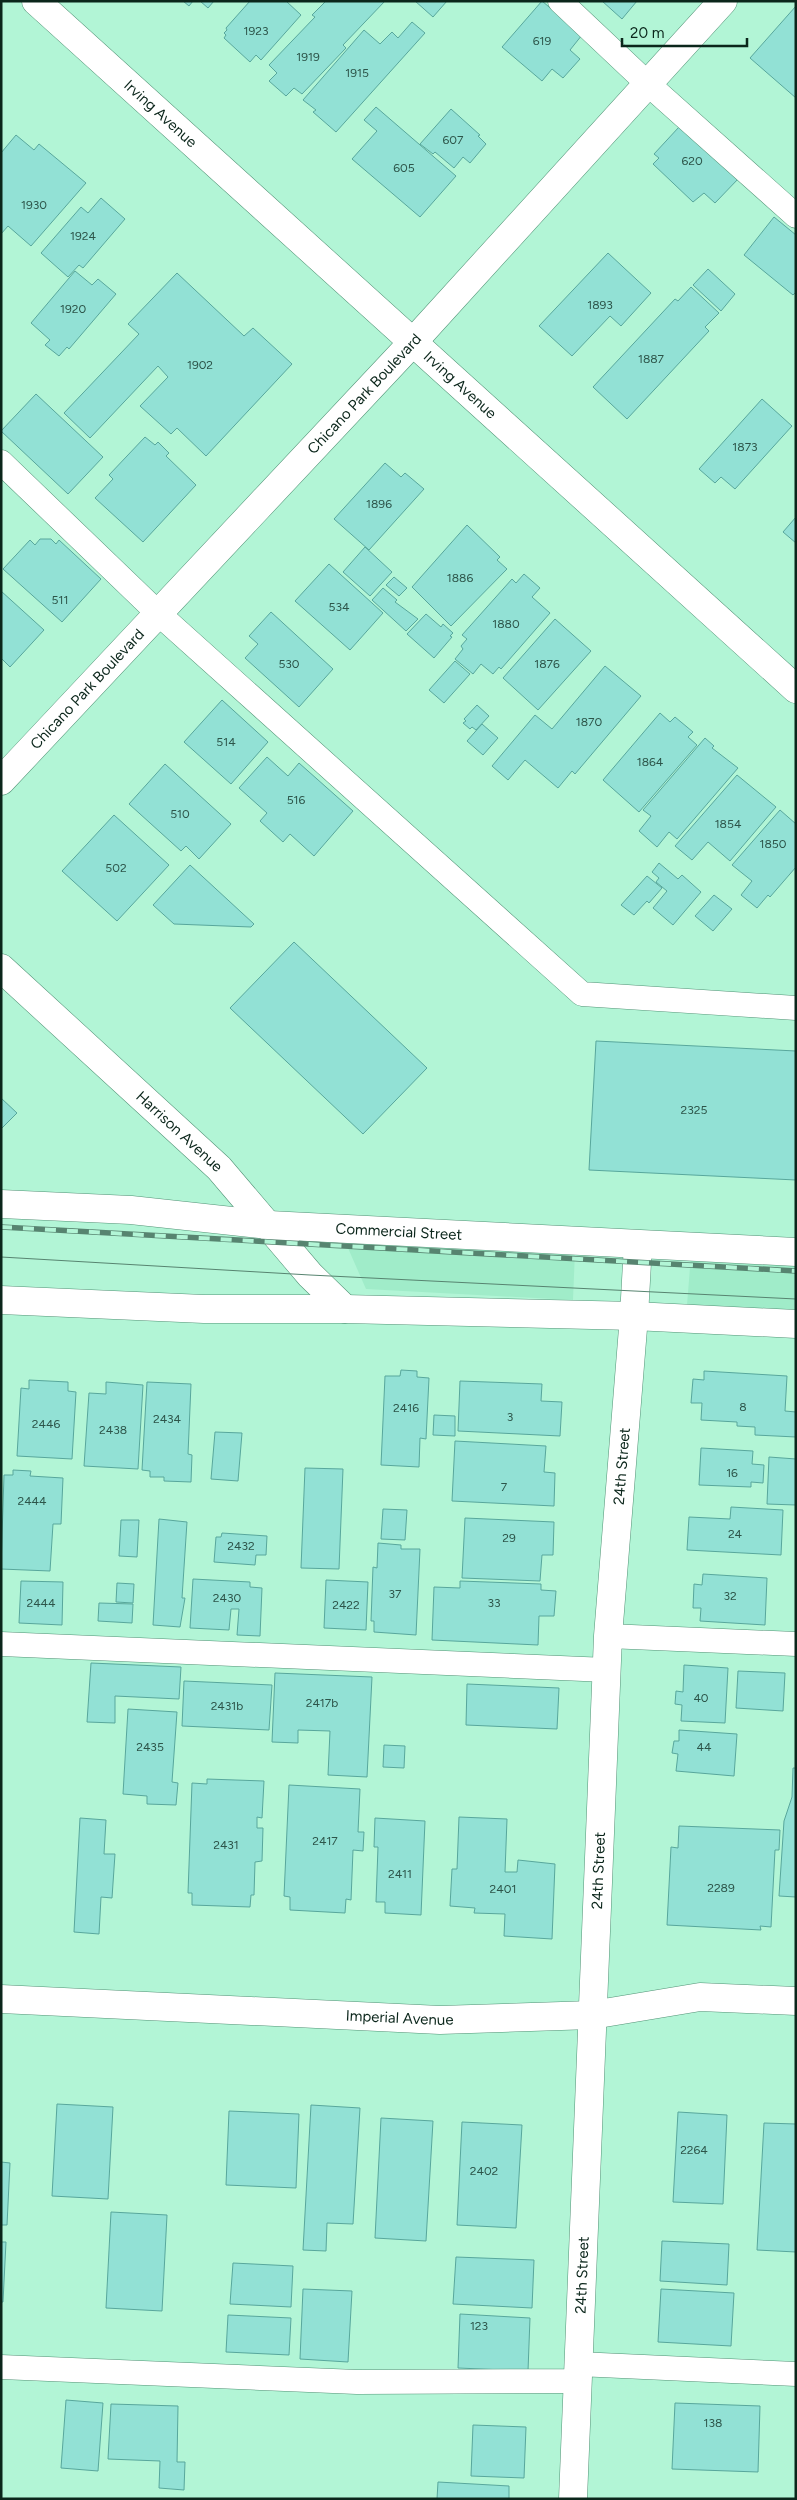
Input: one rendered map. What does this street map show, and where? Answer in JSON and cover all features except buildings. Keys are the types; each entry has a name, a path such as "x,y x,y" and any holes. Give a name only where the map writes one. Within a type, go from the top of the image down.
{"main road":[{"name":"Irving Avenue","path":"36,1 796,689"},
{"name":"Chicano Park Boulevard","path":"1,781 160,615 413,342 723,1"},
{"name":"Harrison Avenue","path":"1,968 219,1168 310,1275 345,1309"},
{"name":"Commercial Street","path":"1,1204 131,1210 269,1225 796,1252"},
{"name":"24th Street","path":"573,2499 606,1670 638,1245"},
{"path":"1,1300 204,1309 345,1309 634,1316 796,1324"},
{"name":"Imperial Avenue","path":"1,1999 440,2020 592,2015 700,1997 796,2001"}],"lane":[{"path":"560,1 648,84 796,216"},
{"path":"1,462 160,615 582,994 796,1008"},
{"path":"608,1636 796,1644"},
{"path":"1,1644 606,1670"},
{"path":"1,2367 357,2382 578,2373 796,2374"}],"shaded area":[{"path":"344,1239 575,1251 573,1300 366,1289"},
{"path":"691,1255 796,1260 796,1310 687,1305"}],"tram line":[{"path":"1,1257 310,1275 796,1299"}],"railway":[{"path":"1,1227 796,1271"}]}
